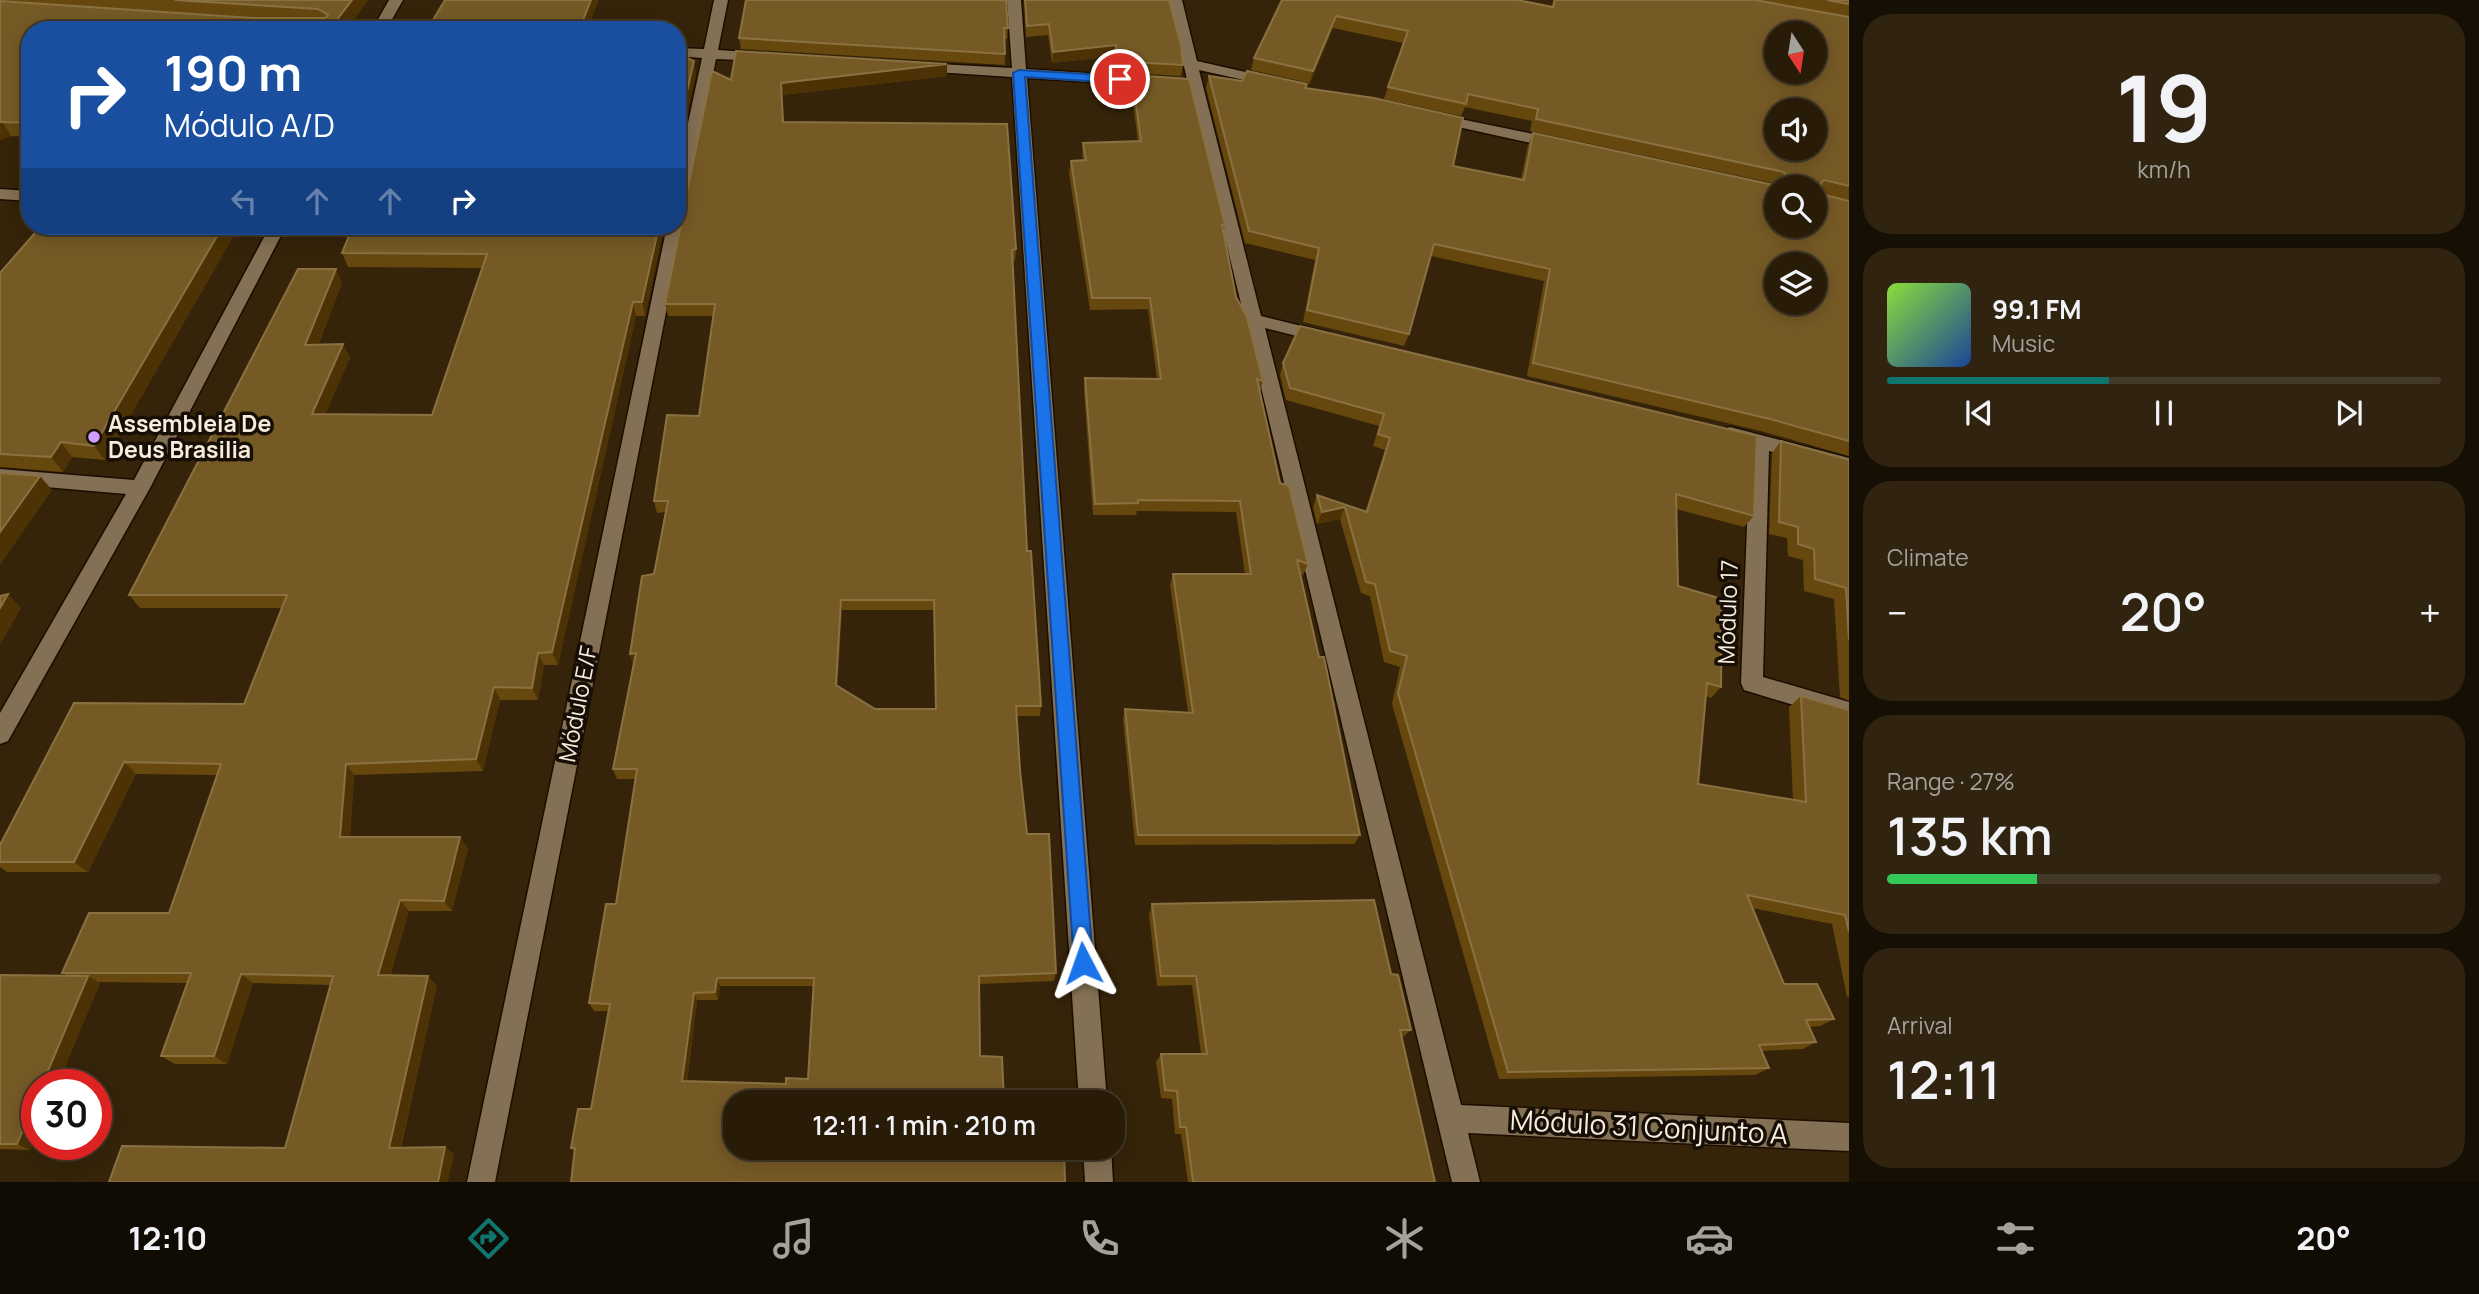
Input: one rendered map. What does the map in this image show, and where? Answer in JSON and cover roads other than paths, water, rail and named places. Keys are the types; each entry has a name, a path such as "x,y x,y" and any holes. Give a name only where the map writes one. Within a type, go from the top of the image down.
{"street":[{"path":"384,21 396,0"},
{"path":"686,170 721,0"},
{"path":"1014,0 1092,1090"},
{"path":"1175,0 1466,1182"},
{"path":"686,53 777,58"},
{"path":"1191,64 1286,85"},
{"path":"911,66 1195,84"},
{"path":"1422,115 1572,147"},
{"path":"0,194 21,195"},
{"path":"0,734 140,488 273,235"},
{"name":"Módulo E/F","path":"481,1182 673,235"},
{"path":"1252,319 1345,342"},
{"path":"1707,429 1849,466"},
{"name":"Módulo 17","path":"1760,442 1752,682 1849,712"},
{"path":"0,476 140,488"},
{"name":"Módulo 31 Conjunto A","path":"1450,1118 1849,1137"},
{"path":"1098,1160 1099,1182"}],"place":[{"name":"Assembleia De Deus Brasilia","path":"94,437"}]}
